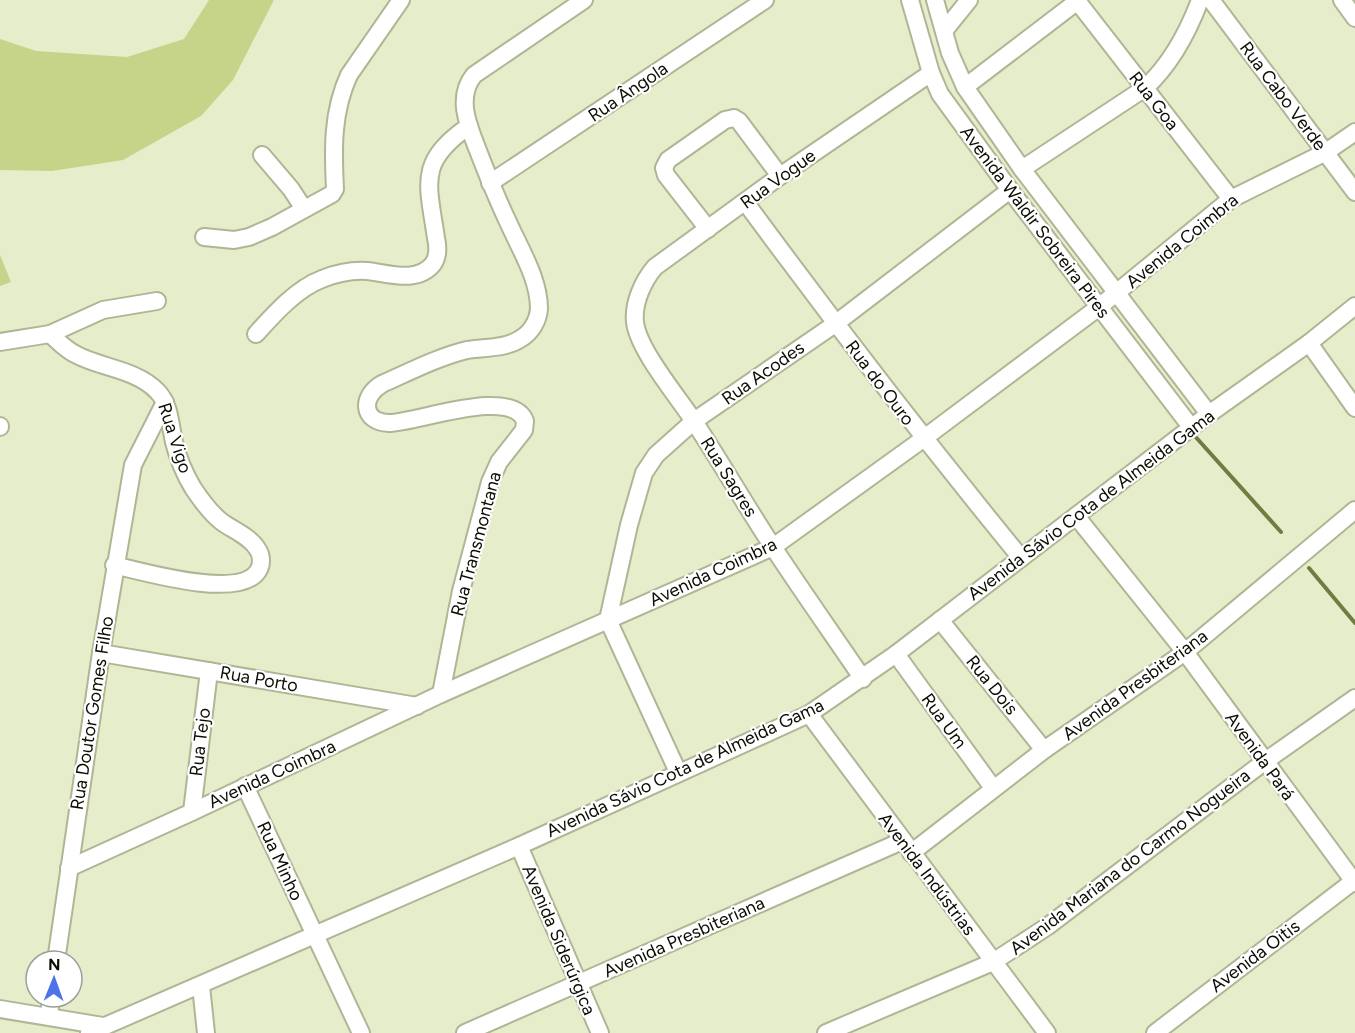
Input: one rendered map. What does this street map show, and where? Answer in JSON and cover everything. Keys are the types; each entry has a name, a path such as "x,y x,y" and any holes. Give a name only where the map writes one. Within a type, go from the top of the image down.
{"street":[{"path":"204,237 234,240 249,237 326,198 334,191 334,129 338,105 349,75 401,0"},
{"path":"490,183 469,126 465,93 468,82 474,75 584,0"},
{"name":"Rua Ângola","path":"490,183 765,0"},
{"name":"Avenida Waldir Sobreira Pires","path":"910,0 931,73 949,107 1191,428"},
{"name":"Avenida Waldir Sobreira Pires","path":"935,0 950,53 965,87 1022,169 1209,414"},
{"path":"944,31 969,0"},
{"path":"1022,169 1145,88 1170,60 1200,0"},
{"name":"Rua Cabo Verde","path":"1210,0 1355,192"},
{"path":"1342,0 1355,18"},
{"path":"965,87 1079,1"},
{"name":"Rua Goa","path":"1079,1 1231,199"},
{"name":"Rua Vogue","path":"638,297 648,274 655,267 746,203 780,176 931,73"},
{"path":"708,229 666,175 664,168 668,160 725,120 734,118 739,121 780,176"},
{"path":"256,334 302,290 321,279 346,272 415,275 426,271 434,264 437,244 429,200 429,173 439,152 469,126"},
{"name":"Avenida Coimbra","path":"69,868 441,694 773,547 924,439 1118,293 1231,199 1326,152 1355,132"},
{"path":"262,155 291,189 304,209"},
{"name":"Rua Transmontana","path":"441,694 461,591 490,482 499,462 524,430 525,421 519,412 483,406 397,422 381,422 371,417 366,403 374,389 382,384 455,354 514,342 528,333 535,324 539,311 531,271 490,183"},
{"name":"Rua Acodes","path":"608,620 629,525 644,473 656,455 694,422 835,324 1010,190"},
{"name":"Rua do Ouro","path":"746,203 835,324 924,439 1021,558"},
{"name":"Rua Sagres","path":"638,297 635,322 646,350 773,547 863,679"},
{"path":"0,342 50,333 103,310 157,301"},
{"name":"Avenida Sávio Cota de Almeida Gama","path":"99,1031 519,846 809,714 863,679 1209,414 1309,343 1355,306"},
{"name":"Rua Vigo","path":"50,333 76,355 122,372 146,383 158,392 165,402 181,464 192,486 201,500 220,520 254,543 261,557 260,567 251,579 230,585 176,579 114,565"},
{"path":"1309,343 1355,408"},
{"name":"Rua Doutor Gomes Filho","path":"58,949 100,653 133,465 165,402"},
{"name":"Avenida Presbiteriana","path":"465,1033 907,847 1185,652 1355,510"},
{"name":"Avenida Pará","path":"1076,516 1185,652 1354,881"},
{"path":"608,620 678,772"},
{"name":"Rua Dois","path":"940,620 1044,750"},
{"name":"Rua Porto","path":"100,653 417,706"},
{"name":"Rua Um","path":"896,654 993,788"},
{"name":"Rua Tejo","path":"192,812 209,671"},
{"name":"Avenida Mariana do Carmo Nogueira","path":"826,1033 993,962 1048,926 1264,762 1355,698"},
{"name":"Avenida Indústrias","path":"809,714 1047,1033"},
{"name":"Rua Minho","path":"245,786 361,1033"},
{"name":"Avenida Siderúrgica","path":"519,846 600,1033"},
{"name":"Avenida Oitis","path":"1155,1033 1354,881"},
{"path":"201,986 206,1033"},
{"path":"0,1009 49,1016 99,1031"},
{"path":"49,1016 50,1009"}],"green space":[{"path":"209,0 274,0 233,80 201,116 123,160 52,171 0,170 0,39 36,51 127,57 184,39"},
{"path":"0,255 11,282 0,286"}],"waterway":[{"path":"1193,434 1281,532"},
{"path":"1309,568 1355,623"}]}
